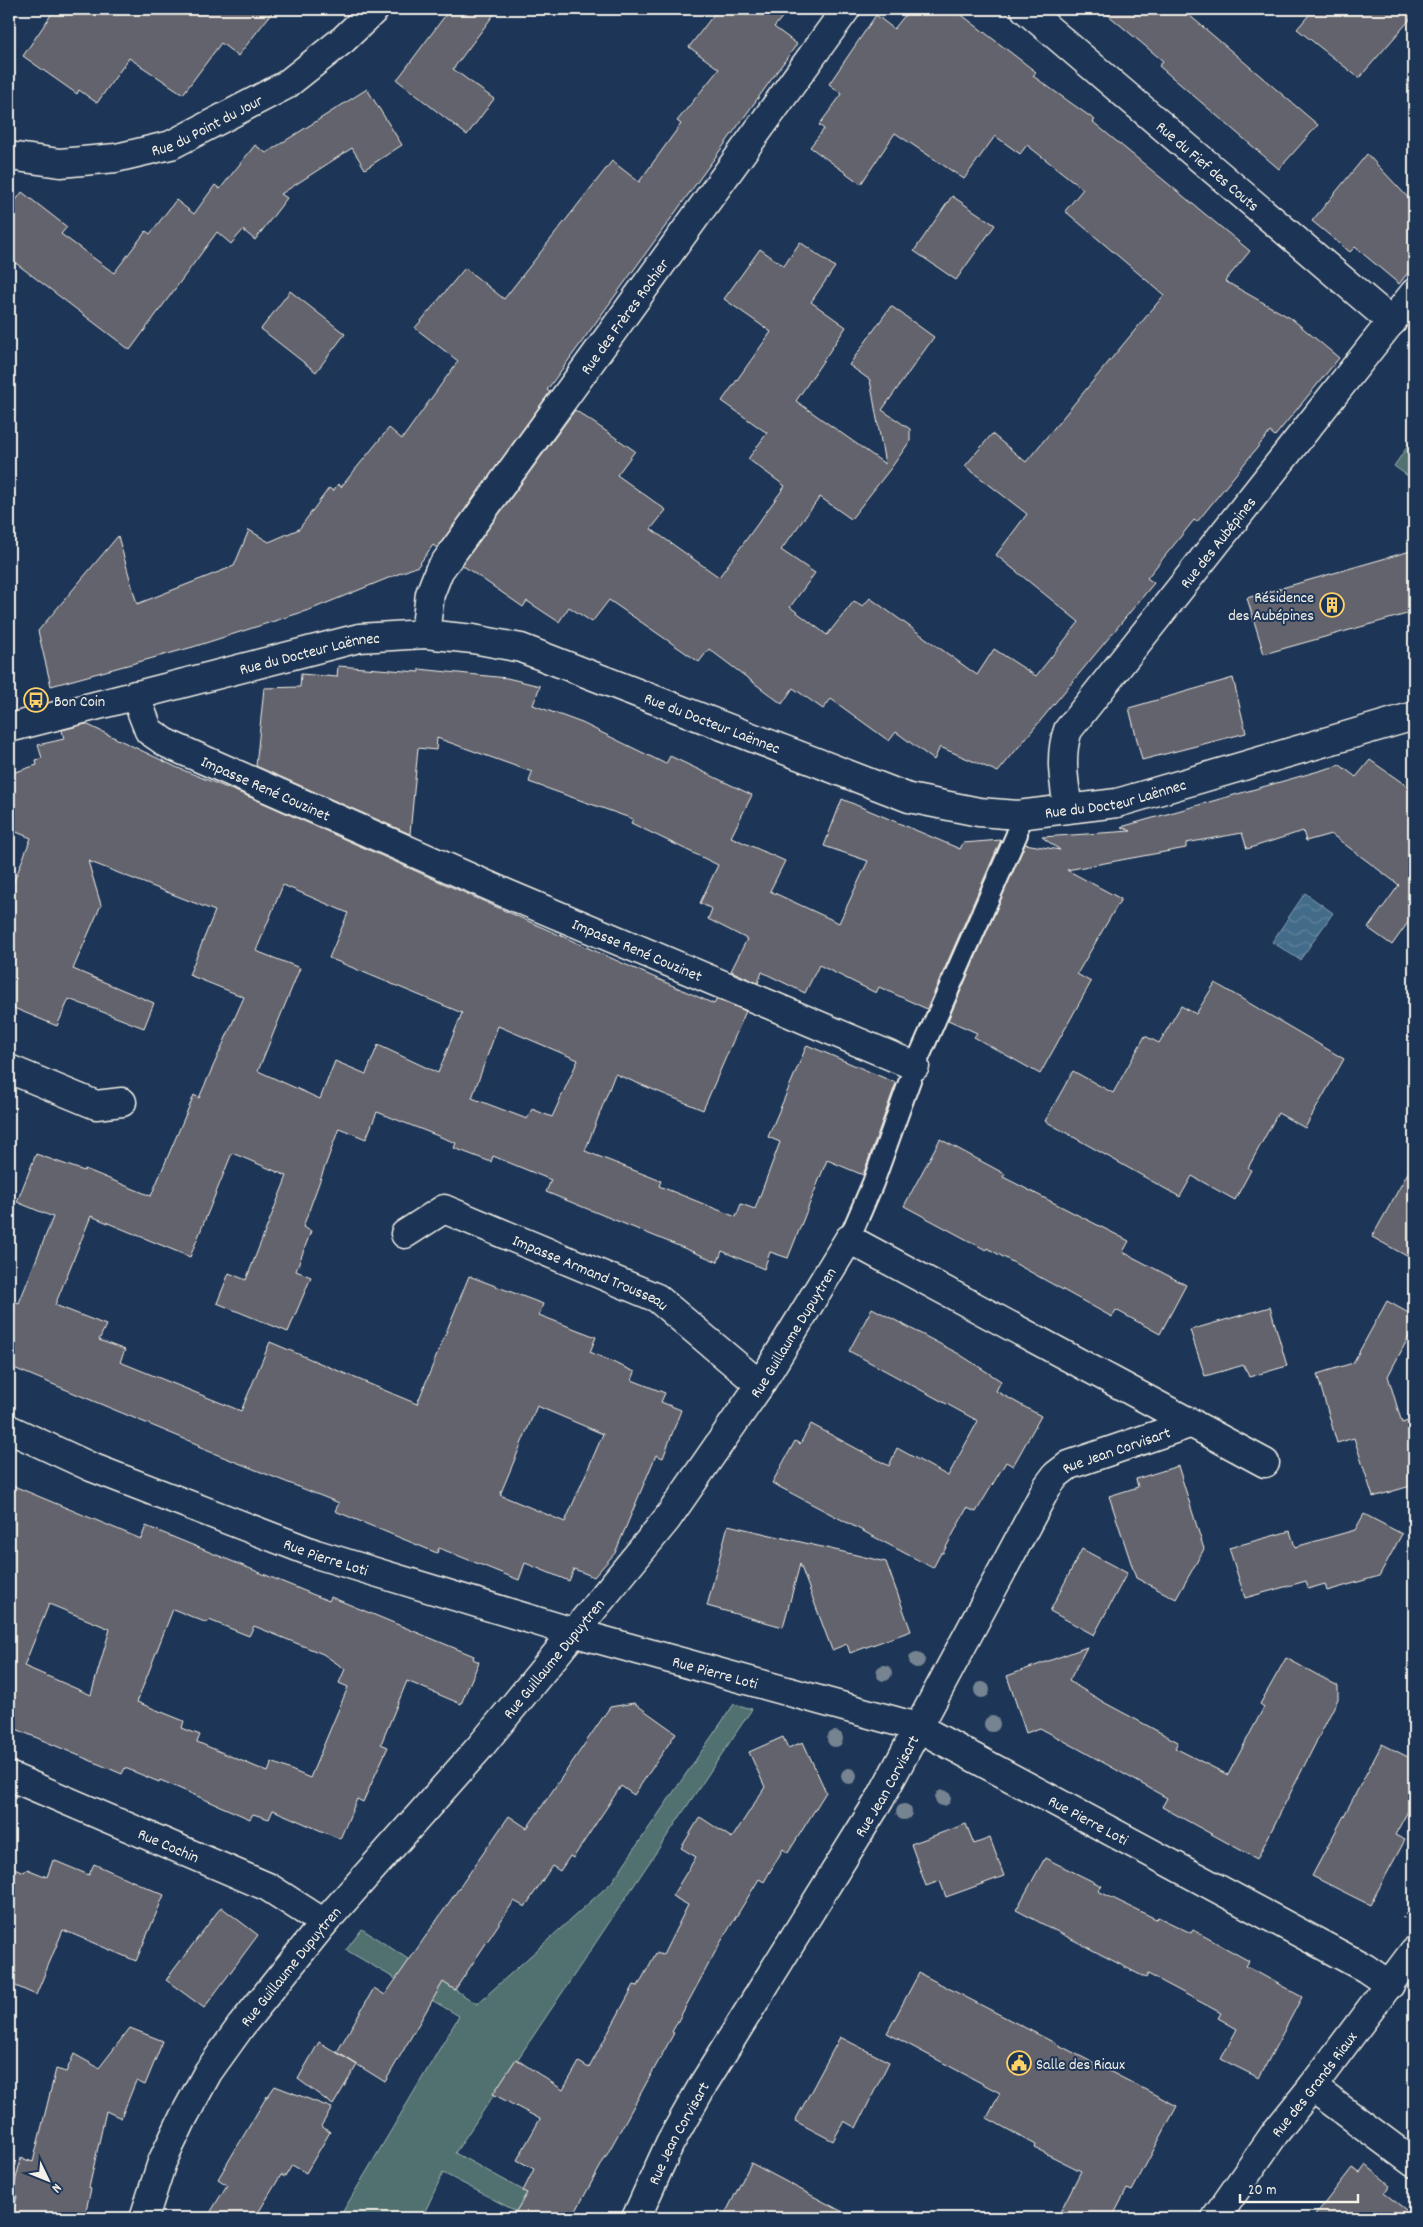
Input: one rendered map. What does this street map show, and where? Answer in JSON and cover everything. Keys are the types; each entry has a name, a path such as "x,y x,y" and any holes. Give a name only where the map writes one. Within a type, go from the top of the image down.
{"street":[{"name":"Rue du Point du Jour","path":"9,156 60,163 116,158 171,145 286,84 344,39 375,9"},
{"name":"Rue des Frères Rochier","path":"425,634 430,594 439,571 846,9"},
{"name":"Rue du Fief des Couts","path":"1026,9 1392,322"},
{"name":"Rue des Aubépines","path":"1068,808 1063,759 1064,742 1068,730 1414,293"},
{"name":"Rue du Docteur Laënnec","path":"9,728 359,638 425,634 474,639 521,648 909,798 980,812 1018,815 1116,802 1414,716"},
{"name":"Impasse René Couzinet","path":"135,695 149,731 168,744 505,893 915,1066"},
{"path":"9,1069 96,1105 122,1102"},
{"name":"Impasse Armand Trousseau","path":"406,1234 444,1209 657,1298 760,1385"},
{"name":"Rue Guillaume Dupuytren","path":"144,2218 162,2162 208,2072 241,2026 324,1923 480,1748 576,1633 666,1519 760,1385 849,1239"},
{"name":"Rue Jean Corvisart","path":"849,1239 1265,1463"},
{"name":"Rue Jean Corvisart","path":"636,2218 670,2143 704,2083 880,1799 1046,1488 1056,1475 1069,1465 1192,1423"},
{"name":"Rue Pierre Loti","path":"9,1429 91,1467 316,1554 576,1633 917,1727 1365,1968 1390,1985"},
{"name":"Rue Cochin","path":"9,1776 268,1887 324,1923"},
{"name":"Rue des Grands Riaux","path":"1216,2218 1275,2133 1390,1985 1414,1951"},
{"path":"1312,2087 1414,2163"}],"lane":[{"path":"915,1066 1017,834 1018,815"},
{"name":"Rue Guillaume Dupuytren","path":"849,1239 873,1183 915,1066"}],"green space":[{"path":"1414,437 1413,495 1412,479 1394,466"},
{"path":"734,1704 752,1709 455,2153 574,2218 529,2218 443,2173 422,2218 339,2218 459,2016 346,1950 362,1929 477,2004 611,1883"}],"water":[{"path":"1305,893 1333,913 1300,960 1272,942"}],"building":[{"path":"55,9 275,9 238,56 221,43 183,94 129,58 97,103 79,90 77,94 23,56"},
{"path":"450,9 498,9 453,69 494,99 467,135 397,80"},
{"path":"718,9 789,9 774,27 797,44 547,390 550,392 437,548 433,545 418,566 312,609 193,647 51,686 38,631 118,536 137,604 234,566 249,530 269,542 299,529 329,488 333,491 338,484 341,487 389,428 402,439 458,361 415,328 465,268 504,299 612,161 639,182 681,124 677,121 719,69 689,47"},
{"path":"910,9 954,9 1036,72 1033,76 1095,120 1093,122 1250,251 1225,281 1292,319 1339,358 1275,436 1270,432 1197,522 1194,520 1147,578 1154,583 998,772 940,747 934,760 896,732 889,741 831,699 823,709 793,688 782,704 709,649 699,662 609,600 592,622 569,607 559,622 527,601 523,607 462,565 575,410 635,451 617,475 666,510 651,529 719,577 785,486 748,459 767,433 722,401 771,332 724,299 760,249 784,266 800,242 835,267 811,302 846,327 796,401 885,464 870,380 849,365 891,306 934,337 882,410 910,429 910,441 891,468 851,519 820,497 781,550 815,573 790,607 827,635 854,601 863,606 870,598 977,675 994,649 1036,676 1079,622 996,555 1027,514 965,466 992,434 1026,462 1164,295 1065,211 1083,189 1027,145 1020,154 995,136 964,179 895,133 861,184 810,147 824,129 819,125 842,94 829,84 876,15 894,29"},
{"path":"1101,9 1182,9 1318,125 1279,169 1159,66 1163,61"},
{"path":"1314,9 1414,9 1414,15 1359,78 1297,29"},
{"path":"367,89 402,145 365,169 352,148 281,194 287,198 255,240 243,230 231,244 217,232 130,350 9,258 9,210 22,192 67,227 61,234 114,273 146,231 150,234 176,200 194,214 215,185 220,189 255,145 266,153"},
{"path":"1367,154 1414,204 1414,265 1399,284 1355,247 1350,252 1312,221"},
{"path":"952,196 995,225 956,280 914,251"},
{"path":"290,291 345,334 316,372 261,329"},
{"name":"Résidence des Aubépines","path":"1414,550 1414,612 1264,654 1247,598"},
{"path":"338,666 419,672 419,669 507,678 540,686 533,705 582,723 666,764 670,756 752,795 731,837 785,861 770,891 839,923 868,861 824,846 842,799 960,849 963,843 1001,840 927,1009 879,987 876,993 819,965 805,993 762,972 758,983 731,971 747,939 708,919 712,909 700,903 718,865 631,823 633,819 529,782 532,772 437,738 436,750 418,748 410,834 256,766 264,688 300,687 301,674 337,677"},
{"path":"1233,678 1246,733 1142,760 1129,708"},
{"path":"86,724 178,768 252,798 714,1004 717,999 746,1011 703,1110 615,1074 585,1151 661,1181 659,1186 736,1217 741,1204 755,1209 780,1142 768,1137 807,1045 896,1083 863,1175 827,1160 788,1258 770,1252 764,1269 722,1251 718,1262 546,1192 551,1180 493,1156 491,1162 454,1148 456,1143 377,1112 366,1139 339,1128 303,1227 311,1231 296,1271 311,1277 288,1332 217,1303 229,1273 246,1280 287,1176 232,1153 190,1257 91,1216 55,1305 106,1325 99,1340 125,1350 120,1362 241,1411 270,1342 417,1404 469,1276 543,1304 539,1315 596,1337 590,1352 635,1372 632,1380 665,1393 661,1402 681,1410 663,1458 656,1455 615,1553 594,1577 574,1569 569,1581 525,1563 519,1580 439,1548 437,1553 335,1511 339,1503 198,1447 199,1445 9,1366 9,1299 19,1303 53,1217 17,1202 36,1154 84,1171 85,1169 151,1196 194,1095 199,1098 244,997 189,975 215,911 88,861 101,905 73,969 154,1003 144,1028 69,999 57,1026 9,1006 9,894 31,838 9,829 9,774 37,765 36,760 42,758 38,745 64,739 62,730","holes":["283,885 348,913 329,958 462,1013 438,1073 378,1045 366,1074 335,1061 320,1099 258,1071 300,968 256,951","498,1026 578,1060 552,1117 532,1109 527,1119 472,1098","537,1406 603,1434 565,1522 500,1495"]},
{"path":"1370,760 1414,791 1414,914 1392,945 1368,928 1399,885 1331,834 1306,841 1303,831 1247,849 1242,833 1186,843 1186,848 1067,870 1121,899 1077,974 1091,982 1040,1074 974,1037 977,1033 948,1020 1025,844 1060,850 1042,837 1131,831 1121,827 1340,765 1356,777"},
{"path":"1215,983 1344,1059 1305,1128 1278,1113 1248,1168 1251,1170 1235,1200 1192,1176 1180,1197 1045,1121 1073,1071 1113,1093 1145,1036 1159,1043 1181,1006 1196,1014"},
{"path":"940,1139 1005,1174 1003,1177 1129,1241 1123,1252 1186,1285 1160,1334 1116,1310 1112,1317 987,1248 986,1250 904,1206"},
{"path":"1414,1162 1414,1260 1372,1237"},
{"path":"1387,1301 1414,1316 1414,1327 1388,1376 1402,1423 1408,1421 1414,1443 1414,1485 1373,1497 1354,1438 1337,1443 1317,1374 1353,1363"},
{"path":"1270,1307 1287,1366 1249,1377 1244,1365 1205,1376 1190,1330"},
{"path":"872,1308 959,1354 1001,1381 996,1391 1041,1416 1013,1466 1006,1462 976,1512 967,1508 933,1568 772,1483 795,1441 800,1444 811,1424 889,1466 897,1448 948,1476 978,1421 849,1351"},
{"path":"1178,1466 1204,1549 1176,1599 1136,1578 1109,1496 1138,1487 1136,1479"},
{"path":"9,1484 141,1539 146,1526 329,1601 331,1597 474,1656 473,1659 479,1662 461,1704 407,1681 381,1744 388,1747 363,1802 357,1799 340,1839 273,1810 269,1819 253,1814 250,1819 160,1780 159,1782 125,1768 122,1774 9,1726","holes":["49,1604 110,1629 91,1695 24,1666","173,1609 207,1623 209,1620 249,1636 254,1626 323,1654 345,1669 339,1683 348,1687 310,1778 272,1762 268,1772 197,1742 200,1735 182,1728 184,1721 137,1702"]},
{"path":"1364,1514 1402,1534 1379,1576 1327,1591 1325,1584 1308,1589 1306,1581 1245,1598 1229,1548 1290,1531 1295,1547 1355,1530"},
{"path":"728,1525 886,1562 911,1631 850,1653 847,1644 832,1650 800,1564 783,1627 707,1606"},
{"path":"1082,1549 1127,1573 1094,1635 1050,1611"},
{"path":"1087,1647 1069,1681 1105,1703 1178,1742 1175,1748 1228,1775 1264,1707 1260,1704 1286,1658 1338,1686 1338,1699 1257,1859 1162,1807 1167,1798 1079,1749 1040,1728 1026,1733 1007,1676"},
{"path":"634,1703 676,1733 634,1795 621,1786 573,1858 570,1856 560,1871 552,1866 525,1907 514,1901 455,1990 443,1982 385,2082 337,2052 374,1988 385,1995 509,1816 527,1828 610,1707"},
{"path":"783,1737 788,1748 803,1742 826,1792 788,1853 783,1849 764,1882 759,1879 719,1945 672,2032 674,2033 572,2218 512,2218 527,2193 523,2191 534,2169 517,2160 540,2119 493,2094 516,2059 563,2090 579,2062 589,2068 634,1985 638,1986 656,1953 663,1955 688,1905 672,1896 696,1857 681,1848 700,1817 732,1838 765,1787 749,1752"},
{"path":"1382,1744 1414,1760 1414,1800 1395,1835 1405,1840 1370,1905 1312,1876"},
{"path":"966,1824 974,1844 990,1838 1004,1876 946,1897 940,1881 926,1886 911,1844"},
{"path":"1045,1858 1102,1886 1098,1891 1156,1919 1158,1917 1191,1933 1193,1930 1249,1961 1246,1966 1302,1997 1259,2078 1221,2059 1237,2029 1218,2018 1221,2013 1148,1974 1146,1978 1016,1910"},
{"path":"53,1860 89,1875 94,1864 164,1895 136,1961 63,1930 36,1995 9,1983 9,1866 24,1872 27,1869 47,1877"},
{"path":"221,1907 258,1935 204,2008 166,1980"},
{"name":"Salle des Riaux","path":"919,1973 1177,2106 1132,2191 1127,2189 1112,2218 1057,2218 1081,2171 1035,2148 1036,2145 987,2118 1000,2093 887,2033"},
{"path":"130,2028 163,2041 145,2085 136,2081 121,2118 106,2111 84,2218 12,2218 17,2196 12,2195 21,2158 33,2162 56,2069 66,2072 74,2054 99,2068"},
{"path":"840,2037 889,2062 856,2128 844,2121 833,2141 795,2121"},
{"path":"319,2042 357,2065 333,2105 298,2079"},
{"path":"275,2086 332,2108 321,2126 330,2132 306,2173 292,2165 285,2177 281,2175 255,2218 207,2218 227,2185 218,2179 267,2096"},
{"path":"751,2163 854,2218 723,2218"},
{"path":"1366,2165 1390,2185 1384,2193 1414,2216 1414,2218 1313,2218 1352,2168 1360,2173"}],"place":[{"name":"Résidence des Aubépines","path":"1332,605"},
{"name":"Bon Coin","path":"36,700"},
{"name":"Salle des Riaux","path":"1019,2063"}]}
